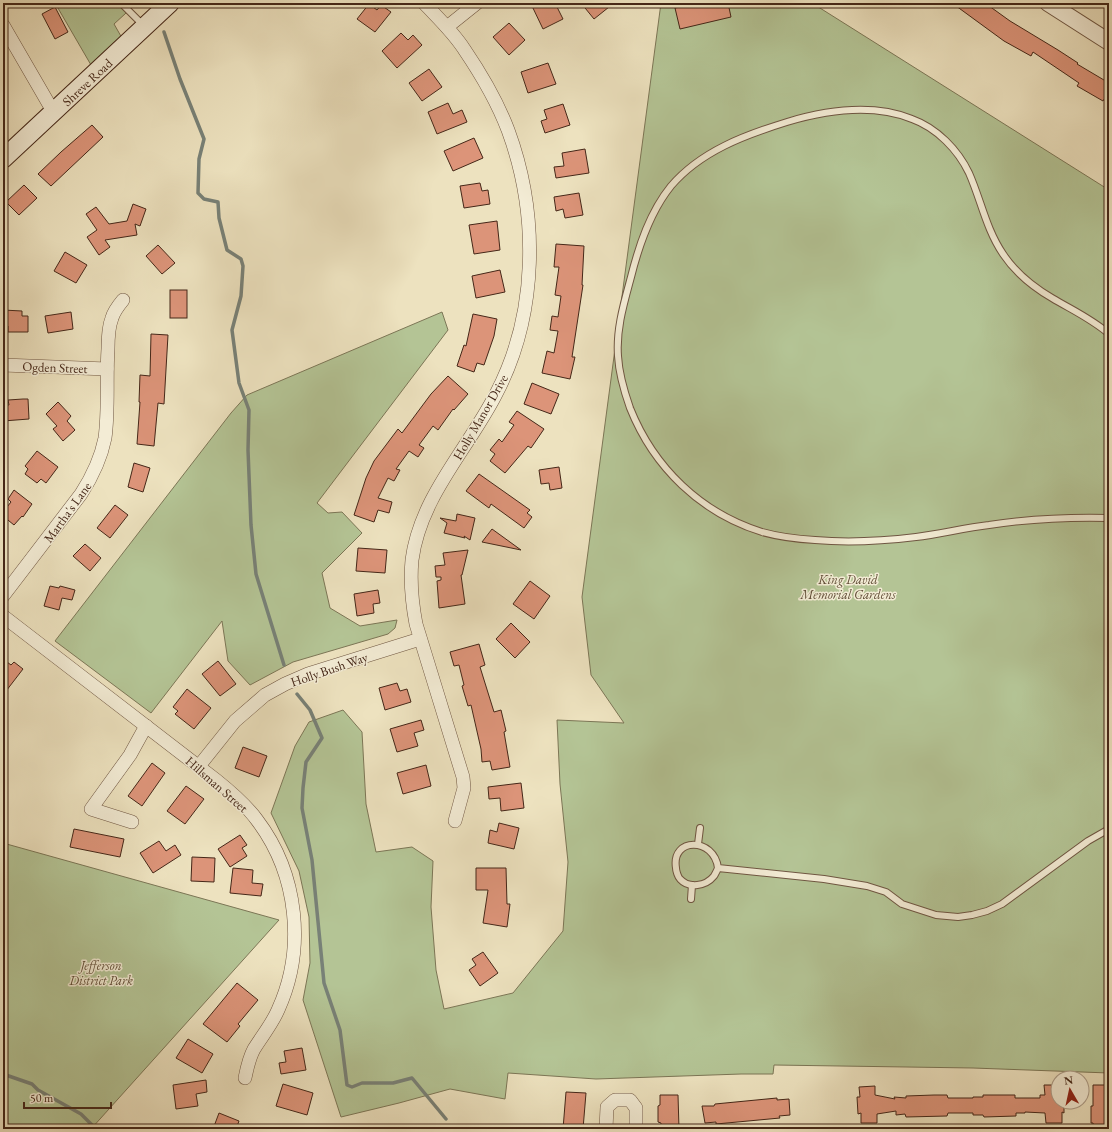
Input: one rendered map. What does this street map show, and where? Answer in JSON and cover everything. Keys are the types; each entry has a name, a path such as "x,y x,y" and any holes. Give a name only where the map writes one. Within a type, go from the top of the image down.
{"main road":[{"name":"Shreve Road","path":"3,159 170,3"}],"street":[{"name":"Holly Manor Drive","path":"424,3 447,27 480,73 508,130 524,190 530,253 528,286 524,312 517,342 507,372 489,407 434,496 424,515 416,538 412,559 412,604 420,639 463,778 464,788 455,821"},
{"path":"447,27 477,3"},
{"path":"1048,3 1109,42"},
{"path":"3,25 54,113"},
{"name":"Martha's Lane","path":"3,596 92,478 104,438 109,332 111,320 116,309 123,300"},
{"name":"Ogden Street","path":"3,366 107,369"},
{"name":"Hillsman Street","path":"3,616 199,766 240,800 257,820 270,839 280,860 292,900 295,923 294,946 286,991 278,1011 254,1050 248,1063 245,1078"},
{"name":"Holly Bush Way","path":"199,766 235,721 253,704 278,688 308,674 420,639"},
{"path":"132,822 91,809 130,755 146,726"},
{"path":"606,1129 607,1106 615,1100 630,1100 636,1108 636,1129"}],"lane":[{"path":"121,3 145,27"},
{"path":"1109,334 1098,324 1046,294 1017,271 993,238 969,173 949,143 935,132 913,119 894,113 873,110 830,112 804,117 743,138 712,152 682,175 672,186 652,215 635,261 618,332 620,375 628,402 638,427 659,462 690,494 712,509 739,524 763,532 799,539 833,542 877,541 914,537 1011,522 1075,517 1109,518"},
{"path":"698,844 700,828"},
{"path":"718,868 824,879 867,886 886,892 902,904 936,915 958,917 987,911 1002,904 1088,841 1109,829"},
{"path":"691,844 698,844 707,848 713,855 717,862 718,868 713,877 704,883 692,885 687,884 680,879 676,870 675,862 678,854 684,847 691,844"},
{"path":"691,899 692,885"}],"green space":[{"path":"55,3 137,3 114,24 122,38 91,65"},
{"name":"King David Memorial Gardens","path":"661,3 812,3 1109,190 1109,1073 1090,1072 1090,1070 1050,1071 973,1068 774,1065 773,1074 596,1079 508,1073 505,1099 450,1089 341,1117 303,1000 310,963 309,917 299,871 271,813 295,746 309,722 343,710 362,732 366,804 376,852 412,847 433,861 431,907 436,970 444,1009 513,993 563,931 568,862 560,784 557,720 624,723 591,675 582,597"},
{"path":"442,312 448,330 317,503 328,513 342,512 362,533 322,573 330,608 360,626 397,620 395,628 388,634 293,662 250,685 228,661 222,621 151,713 55,641 231,413 247,395"},
{"name":"Jefferson District Park","path":"3,843 279,920 91,1129 3,1129"}],"building":[{"path":"539,3 555,3 563,19 543,29 532,6"},
{"path":"581,3 614,3 594,19"},
{"path":"697,3 728,3 731,17 680,29 675,8"},
{"path":"952,3 985,3 1010,21 1109,83 1109,91 1103,101 1077,86 1079,83 1033,52 1031,56 1004,41"},
{"path":"369,4 377,10 381,5 391,12 375,32 357,19"},
{"path":"55,7 68,32 55,39 42,14"},
{"path":"509,23 525,40 509,55 493,37"},
{"path":"401,33 408,40 413,35 422,45 397,68 382,51"},
{"path":"548,63 556,84 528,93 521,72"},
{"path":"429,69 442,87 422,101 409,83"},
{"path":"448,103 453,114 462,110 467,122 437,134 428,112"},
{"path":"563,104 570,125 545,133 541,121 547,119 544,110"},
{"path":"92,125 103,137 51,186 38,174"},
{"path":"474,138 483,158 453,171 444,151"},
{"path":"585,149 589,173 556,178 554,167 564,166 562,153"},
{"path":"480,183 482,191 488,190 490,204 464,208 460,186"},
{"path":"24,185 37,198 19,215 6,202"},
{"path":"579,193 583,215 565,218 563,209 556,211 554,197"},
{"path":"133,204 146,209 140,226 135,224 137,235 105,240 110,247 99,255 87,237 97,230 86,214 96,207 109,224 127,221"},
{"path":"497,221 500,250 474,254 469,225"},
{"path":"556,244 584,246 583,285 572,357 575,357 570,379 542,373 547,351 554,353 558,331 550,330 552,316 558,317 561,296 555,295 559,267 554,267"},
{"path":"158,245 175,263 162,274 146,256"},
{"path":"65,252 87,265 76,283 54,271"},
{"path":"500,270 505,292 476,298 472,276"},
{"path":"170,290 187,290 187,318 170,318"},
{"path":"3,310 22,311 22,316 28,316 28,332 8,332 8,326 3,325"},
{"path":"71,312 73,329 48,333 45,316"},
{"path":"473,314 497,319 494,336 484,365 477,363 474,372 457,366 464,345 466,346"},
{"path":"151,334 168,335 164,404 158,403 154,446 137,444 140,375 150,376"},
{"path":"448,376 468,394 454,410 453,409 438,430 433,426 419,445 424,448 418,457 409,451 396,469 400,470 394,481 388,478 378,498 392,502 389,513 378,510 374,522 354,515 366,478 374,461 398,429 402,433 431,394"},
{"path":"532,383 559,394 551,414 524,404"},
{"path":"28,399 29,419 3,421 3,405 9,405 8,400"},
{"path":"58,402 71,416 67,421 75,430 63,441 53,429 57,426 46,414"},
{"path":"517,411 544,429 531,448 528,446 505,473 490,461 495,454 490,450 499,439 502,442 514,425 509,422"},
{"path":"37,451 58,467 46,483 41,479 37,483 25,474 28,469 25,466"},
{"path":"134,463 150,468 143,492 128,487"},
{"path":"559,467 562,488 550,490 549,483 541,484 539,470"},
{"path":"479,474 530,510 527,513 532,517 524,528 491,504 489,508 466,491"},
{"path":"14,490 32,504 23,517 22,516 14,525 3,516 3,512 11,502 8,499"},
{"path":"115,505 128,515 110,538 97,528"},
{"path":"457,514 475,518 470,540 464,536 465,538 444,533 447,523 440,518 456,521"},
{"path":"492,529 521,550 482,542"},
{"path":"85,544 101,558 90,571 73,556"},
{"path":"358,548 387,550 385,573 356,571"},
{"path":"468,550 461,575 465,604 439,608 437,581 441,580 441,577 436,577 435,566 445,565 443,553"},
{"path":"530,581 550,596 534,619 513,604"},
{"path":"50,586 59,588 60,586 75,590 72,600 62,598 59,610 44,606"},
{"path":"378,590 380,603 373,604 374,613 357,616 354,594"},
{"path":"511,623 530,642 515,658 496,639"},
{"path":"479,644 485,665 480,667 494,712 501,710 506,731 504,732 510,767 492,770 490,761 482,762 481,749 471,705 468,706 462,686 464,685 459,665 454,666 450,652"},
{"path":"3,659 11,665 14,662 23,669 3,695"},
{"path":"218,661 236,684 220,696 202,674"},
{"path":"397,683 400,691 407,689 411,702 385,710 379,688"},
{"path":"187,689 211,708 194,729 175,714 178,711 173,707"},
{"path":"421,720 424,730 414,733 418,746 397,752 390,729"},
{"path":"243,747 267,756 259,777 235,768"},
{"path":"152,763 165,773 142,806 128,796"},
{"path":"426,765 431,786 403,794 397,773"},
{"path":"521,783 524,808 501,811 500,798 489,799 488,787"},
{"path":"186,786 204,799 185,824 167,811"},
{"path":"499,823 519,828 514,849 488,843 490,830 497,832"},
{"path":"74,829 124,839 120,857 70,847"},
{"path":"240,835 247,845 242,848 247,856 230,867 218,849"},
{"path":"159,841 166,851 175,845 181,855 153,873 140,853"},
{"path":"192,857 215,858 214,882 191,881"},
{"path":"233,868 253,870 252,883 263,884 261,896 230,893"},
{"path":"476,868 506,868 507,904 510,904 507,927 483,923 488,890 476,890"},
{"path":"483,952 498,973 480,986 469,970 476,965 472,959"},
{"path":"237,983 258,1000 238,1024 240,1026 227,1042 203,1024"},
{"path":"188,1039 213,1054 202,1073 176,1058"},
{"path":"302,1048 306,1070 281,1074 279,1063 286,1062 284,1051"},
{"path":"206,1080 207,1092 196,1094 198,1106 176,1109 173,1085"},
{"path":"283,1084 313,1093 307,1115 276,1106"},
{"path":"1044,1085 1050,1085 1050,1110 1064,1110 1064,1113 1062,1112 1062,1123 1046,1123 1045,1113 1025,1112 1016,1113 1016,1116 984,1117 983,1115 973,1115 973,1113 948,1113 947,1116 906,1117 905,1114 896,1115 896,1111 877,1114 877,1123 861,1123 861,1113 858,1114 857,1097 860,1097 859,1087 875,1086 875,1095 895,1099 894,1097 906,1098 906,1096 934,1095 947,1095 948,1098 973,1098 983,1097 983,1095 1015,1095 1015,1098 1040,1098 1040,1095 1045,1095"},
{"path":"1093,1085 1109,1085 1109,1129 1094,1129 1093,1123 1091,1123"},
{"path":"566,1092 586,1093 583,1129 563,1129"},
{"path":"660,1095 678,1095 679,1129 661,1129 661,1123 658,1122"},
{"path":"777,1098 777,1100 789,1099 790,1115 779,1116 780,1118 716,1124 716,1122 705,1123 702,1106 714,1106 715,1104"},
{"path":"219,1113 239,1121 236,1129 213,1129"}],"waterway":[{"path":"164,32 180,79 204,139 199,159 198,193 204,199 218,202 219,218 227,250 241,259 243,266 241,296 232,330 239,383 249,410 248,450 251,525 256,574 284,665"},
{"path":"297,694 310,710 322,738 306,762 302,808 312,860 324,983 340,1030 347,1085 352,1087 362,1083 393,1083 412,1078 446,1119"},
{"path":"3,1074 32,1084 38,1090 81,1114 96,1129"}]}
